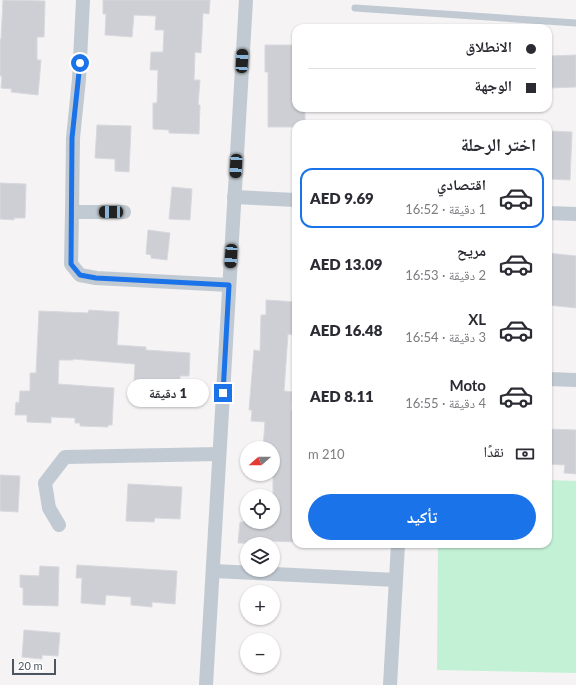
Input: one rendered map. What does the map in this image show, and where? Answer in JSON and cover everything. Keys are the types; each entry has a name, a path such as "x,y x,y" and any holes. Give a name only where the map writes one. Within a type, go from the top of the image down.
{"street":[{"path":"83,0 79,79 72,138 71,264 80,275 96,278 229,285"},
{"path":"206,685 246,0"},
{"path":"234,197 292,200"},
{"path":"72,212 124,212"},
{"path":"552,213 576,214"},
{"path":"552,379 576,380"},
{"path":"59,525 49,508 45,483 65,457 219,454"},
{"path":"390,685 398,548"},
{"path":"213,571 396,580"}],"lane":[{"path":"355,8 576,23"}],"green space":[{"path":"552,480 576,481 576,673 437,670 438,548 552,548"}],"building":[{"path":"3,0 45,1 44,37 37,37 37,60 41,60 38,95 11,92 12,89 1,88 2,76 0,76 0,39"},
{"path":"103,0 210,0 209,14 203,13 201,53 195,52 194,80 200,80 198,105 200,105 199,134 169,133 169,130 153,129 153,103 157,103 158,70 150,70 151,52 163,52 164,30 155,30 156,16 134,15 132,37 105,35 106,14 103,14"},
{"path":"265,45 292,45 292,112 305,112 305,120 292,120 292,127 268,127 268,72 265,72"},
{"path":"576,55 576,87 552,88 552,56"},
{"path":"97,125 131,126 129,172 115,171 115,159 95,158"},
{"path":"552,131 572,132 570,180 552,179"},
{"path":"0,183 26,184 25,218 14,218 14,220 0,219"},
{"path":"172,187 192,189 190,220 169,219"},
{"path":"148,230 170,233 167,260 151,258 151,255 146,254"},
{"path":"552,253 576,256 576,308 552,305"},
{"path":"266,300 292,302 292,334 288,334 284,391 292,392 292,542 280,541 280,537 240,537 240,543 238,543 240,522 240,529 280,529 280,489 273,489 273,481 280,481 280,441 264,441 265,422 251,421 252,410 249,410 254,350 260,351 261,315 266,315"},
{"path":"89,310 119,312 117,345 146,347 146,350 190,353 189,376 180,376 180,385 162,383 162,387 147,385 147,383 134,382 135,364 73,359 59,360 58,384 114,388 112,425 108,425 108,427 80,426 80,423 75,423 75,418 51,417 51,423 27,422 27,415 15,415 16,402 19,403 20,391 30,391 30,373 36,373 39,311 88,313"},
{"path":"552,429 576,430 576,474 564,473 565,465 552,464"},
{"path":"0,475 20,476 18,512 0,511"},
{"path":"128,484 182,487 180,519 155,518 154,522 126,521"},
{"path":"77,565 177,571 175,604 152,602 152,607 131,605 131,597 106,595 105,605 81,603 82,578 76,578"},
{"path":"40,566 59,567 58,606 23,605 23,588 20,587 20,575 39,576"},
{"path":"24,630 60,633 58,656 42,655 42,659 22,657"}],"route":[{"path":"80,63 72,138 71,264 80,275 96,278 229,285 223,393"}]}
